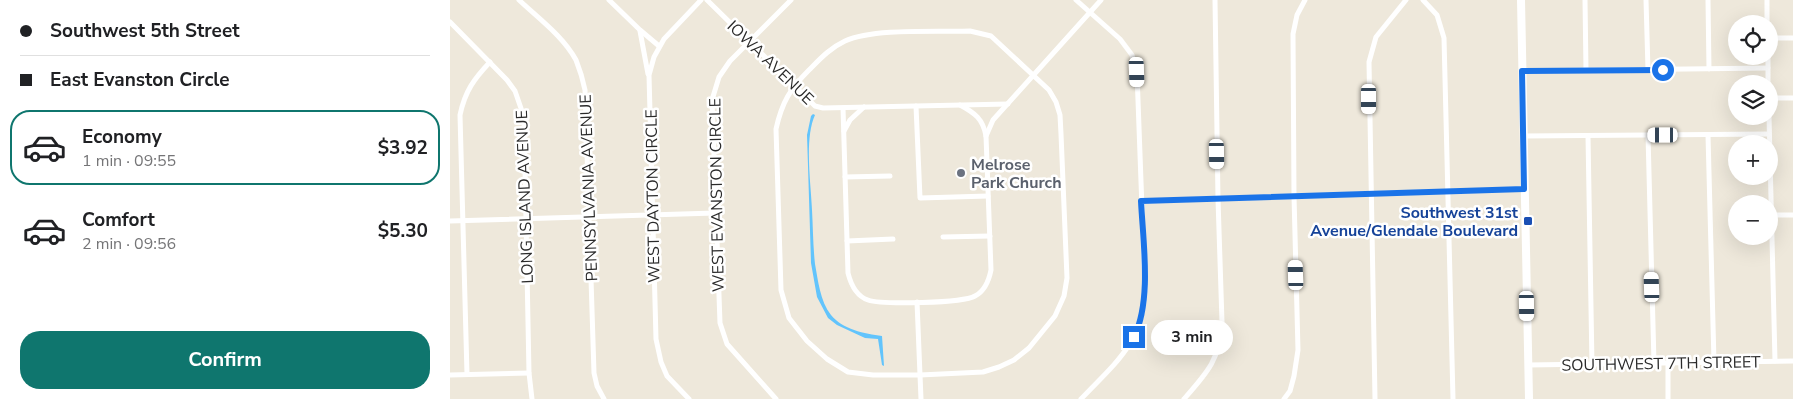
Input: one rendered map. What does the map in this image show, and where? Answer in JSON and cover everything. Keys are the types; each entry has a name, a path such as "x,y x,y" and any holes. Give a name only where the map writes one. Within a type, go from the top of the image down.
{"main road":[{"path":"1521,0 1529,399"}],"street":[{"name":"PENNSYLVANIA AVENUE","path":"519,0 560,39 575,60 585,90 594,373 597,386 604,399"},
{"path":"609,0 659,46"},
{"name":"WEST DAYTON CIRCLE","path":"689,399 667,376 661,362 656,338 649,76 659,46 701,0"},
{"name":"IOWA AVENUE","path":"707,0 815,106 843,108 1008,104"},
{"name":"WEST EVANSTON CIRCLE","path":"776,399 727,344 720,323 712,100 719,77 730,61 791,0"},
{"path":"1076,0 1120,39 1132,55 1137,72 1145,290 1140,326 1126,351 1081,399"},
{"path":"986,136 993,120 1032,74 1101,0"},
{"path":"1184,399 1206,375 1221,341 1215,0"},
{"path":"1284,399 1290,391 1298,350 1294,196 1293,34 1297,15 1305,0"},
{"path":"1375,399 1369,62 1376,36 1406,0"},
{"path":"1423,0 1437,14 1444,38 1453,399"},
{"path":"1585,0 1586,70"},
{"path":"1646,0 1648,70"},
{"path":"1708,0 1710,69"},
{"path":"1767,0 1767,15"},
{"name":"LONG ISLAND AVENUE","path":"450,22 490,62 515,91 524,116 532,399"},
{"path":"640,30 649,76"},
{"path":"980,33 991,36 1032,74 1049,90 1060,115 1067,278 1064,296 1055,316 1029,348 1014,360 983,372 873,375 848,372 827,359 789,318 781,290 776,129 780,111 794,85 829,50 845,41 862,35 980,33"},
{"path":"1778,38 1793,38"},
{"path":"468,374 460,115 467,91 474,79 490,62"},
{"path":"1522,71 1768,68 1768,75"},
{"path":"1778,98 1793,98"},
{"path":"843,108 847,241 852,287 867,300 876,302 917,302 961,300 976,296 989,280 991,270 986,136 984,125 980,118 972,111 960,105"},
{"path":"916,106 920,198 988,196"},
{"path":"844,132 850,120 864,107"},
{"path":"1769,125 1770,195"},
{"path":"1523,136 1769,134"},
{"path":"1648,135 1654,364"},
{"path":"1708,135 1714,362"},
{"path":"1588,136 1592,365"},
{"path":"845,177 890,176"},
{"path":"1141,201 1524,189"},
{"path":"450,221 715,213"},
{"path":"1778,216 1793,215"},
{"path":"943,237 990,236"},
{"path":"847,241 893,239"},
{"path":"1772,245 1775,361"},
{"path":"917,302 921,399"},
{"name":"SOUTHWEST 7TH STREET","path":"1528,365 1793,360"},
{"path":"1668,363 1668,399"},
{"path":"450,375 530,373"}],"water":[{"path":"813,114 815,115 810,136 809,162 814,257 820,290 827,309 841,324 854,330 882,336 884,366 882,365 878,339 865,338 837,325 828,318 817,297 811,263 807,135"}],"place":[{"name":"Melrose Park Church","path":"961,173"},
{"name":"Southwest 31st Avenue/Glendale Boulevard","path":"1528,221"}],"route":[{"path":"1134,337 1140,326 1145,290 1141,201 1524,189 1522,71 1663,70"}]}
